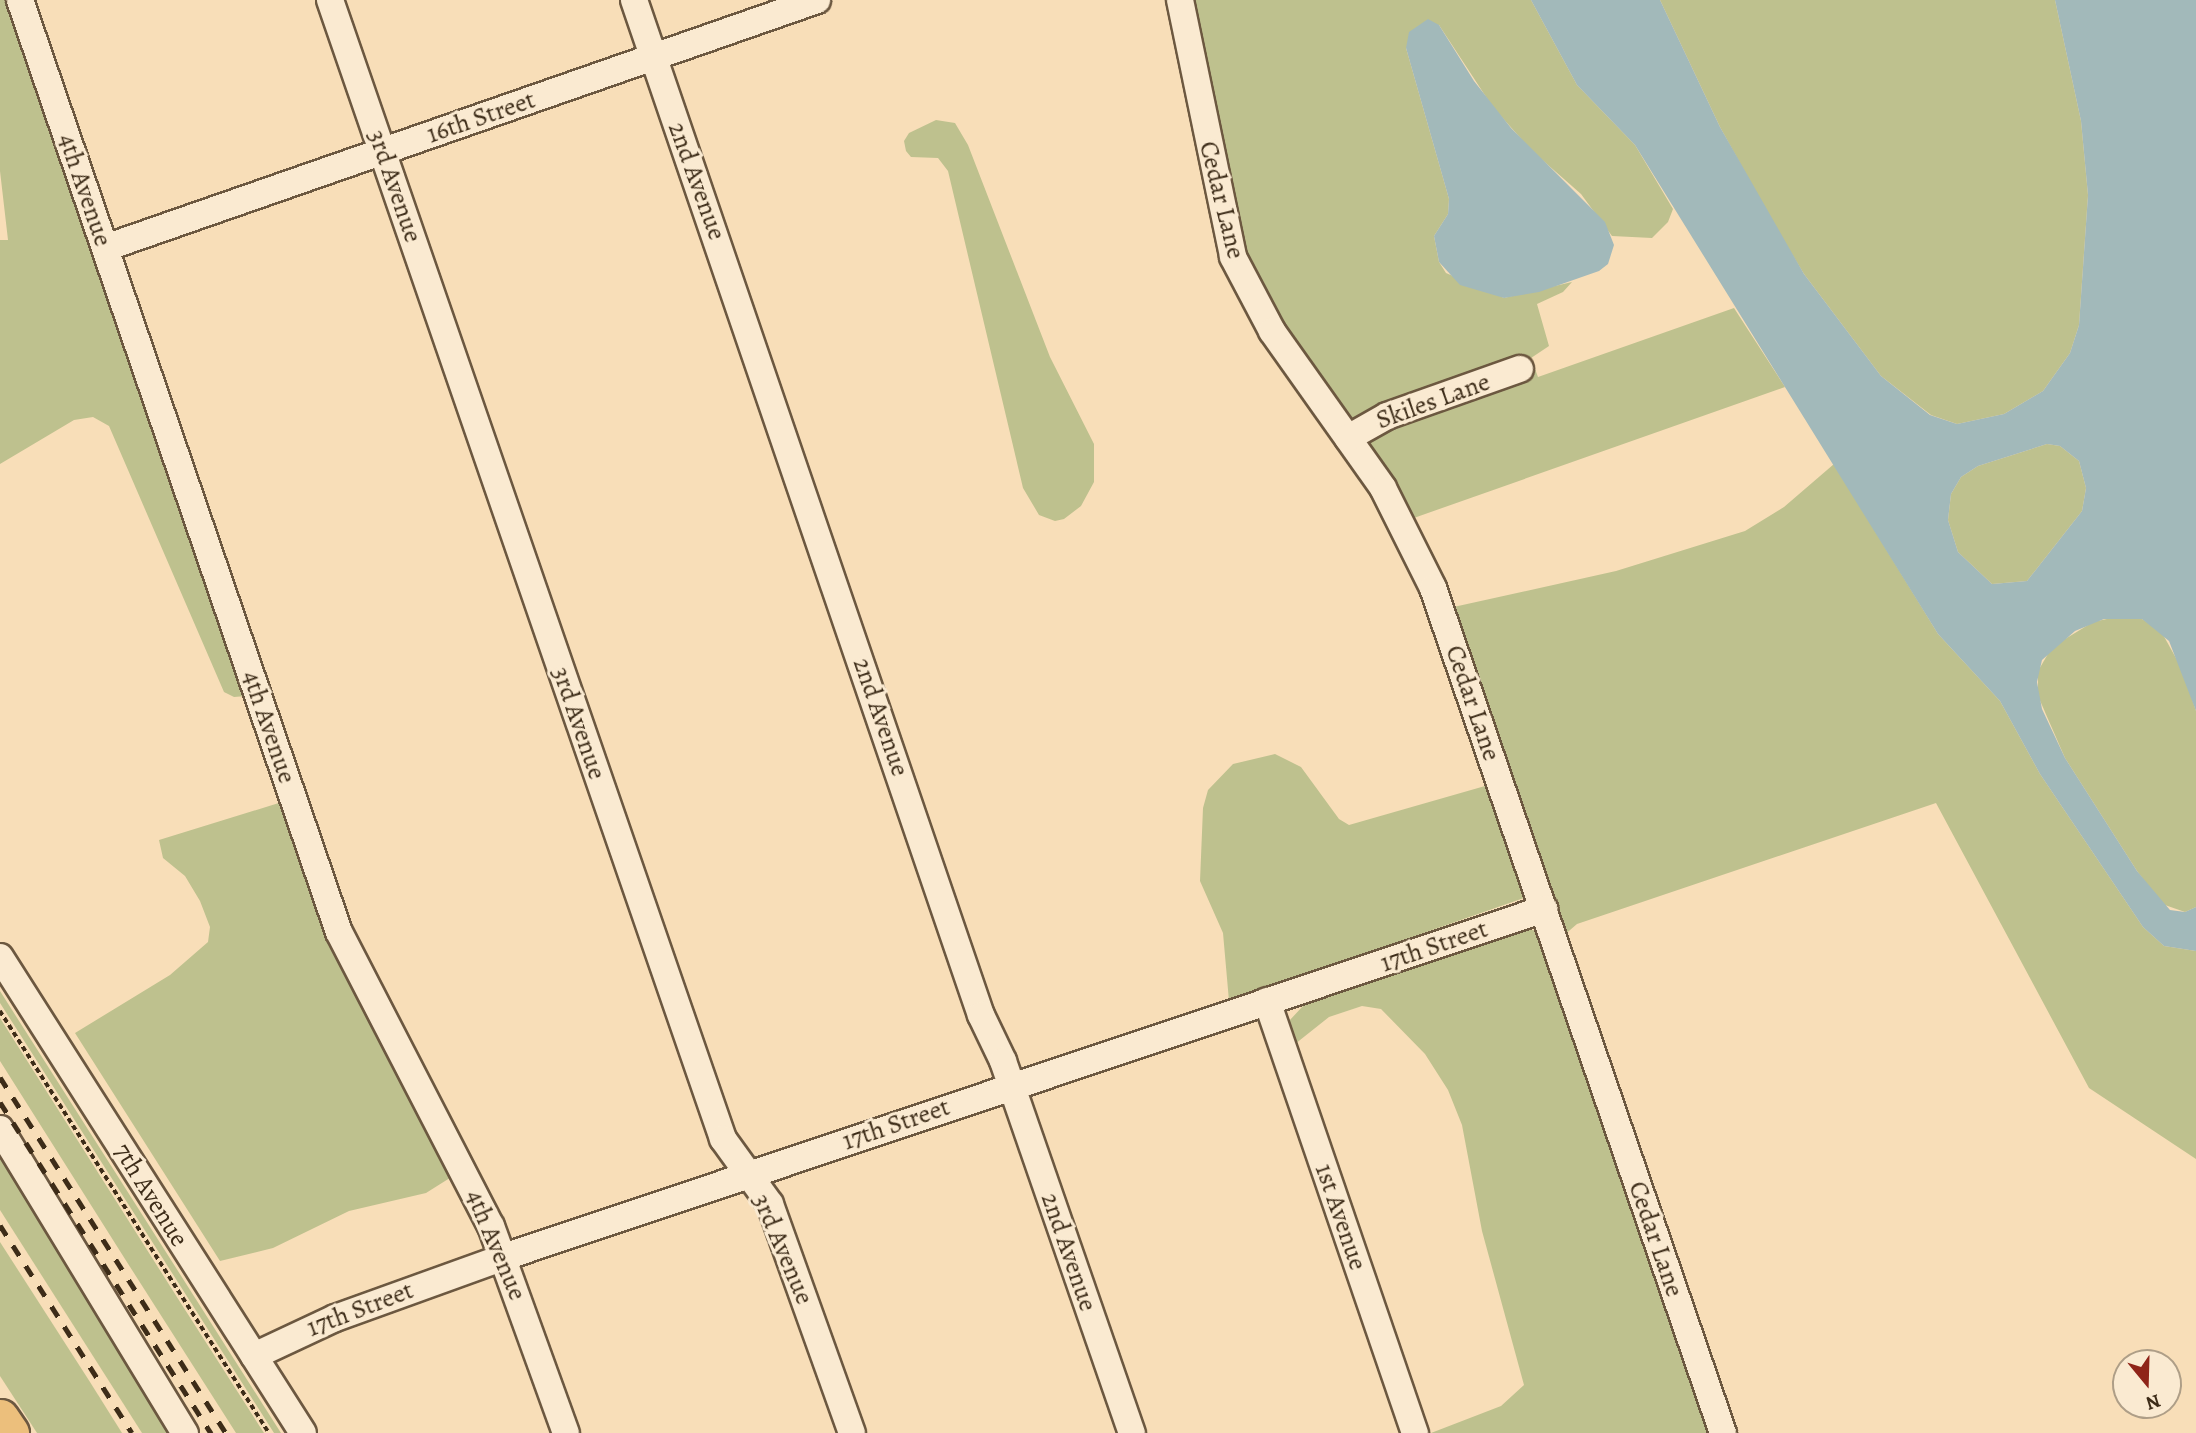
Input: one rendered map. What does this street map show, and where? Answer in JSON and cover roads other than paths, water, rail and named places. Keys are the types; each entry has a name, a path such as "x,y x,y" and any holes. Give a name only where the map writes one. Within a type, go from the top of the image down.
{"highway":[{"path":"0,1418 10,1433"}],"street":[{"name":"4th Avenue","path":"20,0 340,932 504,1256 566,1433"},
{"name":"3rd Avenue","path":"331,0 723,1139 772,1209 852,1433"},
{"name":"2nd Avenue","path":"634,0 981,1016 1012,1086 1132,1433"},
{"name":"16th Street","path":"105,248 817,0"},
{"name":"Cedar Lane","path":"1180,0 1233,257 1272,331 1383,488 1424,566 1723,1433"},
{"name":"Skiles Lane","path":"1348,438 1387,416 1520,369"},
{"name":"17th Street","path":"254,1356 325,1322 504,1256 1544,909"},
{"name":"7th Avenue","path":"0,957 303,1433"},
{"name":"1st Avenue","path":"1267,1002 1415,1433"},
{"path":"0,1129 185,1433"}],"water":[{"path":"1531,0 1660,0 1720,127 1804,274 1881,376 1930,415 1957,424 2004,414 2043,391 2070,353 2079,325 2088,195 2081,121 2055,0 2196,0 2196,711 2169,641 2142,619 2104,619 2075,631 2042,660 2037,682 2042,709 2065,758 2137,871 2170,910 2185,912 2196,907 2196,951 2164,946 2143,927 2040,774 2000,701 1938,634 1635,145 1577,85","holes":["2047,444 2060,446 2079,461 2086,488 2082,511 2027,581 1992,584 1958,552 1948,520 1951,494 1961,477 1978,466"]},
{"path":"1428,19 1439,25 1474,81 1511,128 1605,222 1614,245 1608,264 1599,271 1539,292 1504,298 1460,285 1439,262 1434,236 1448,214 1449,199 1406,48 1409,32"}],"railway":[{"path":"0,1077 226,1433"},
{"path":"0,1102 211,1433"},
{"path":"0,1225 132,1433"}]}
